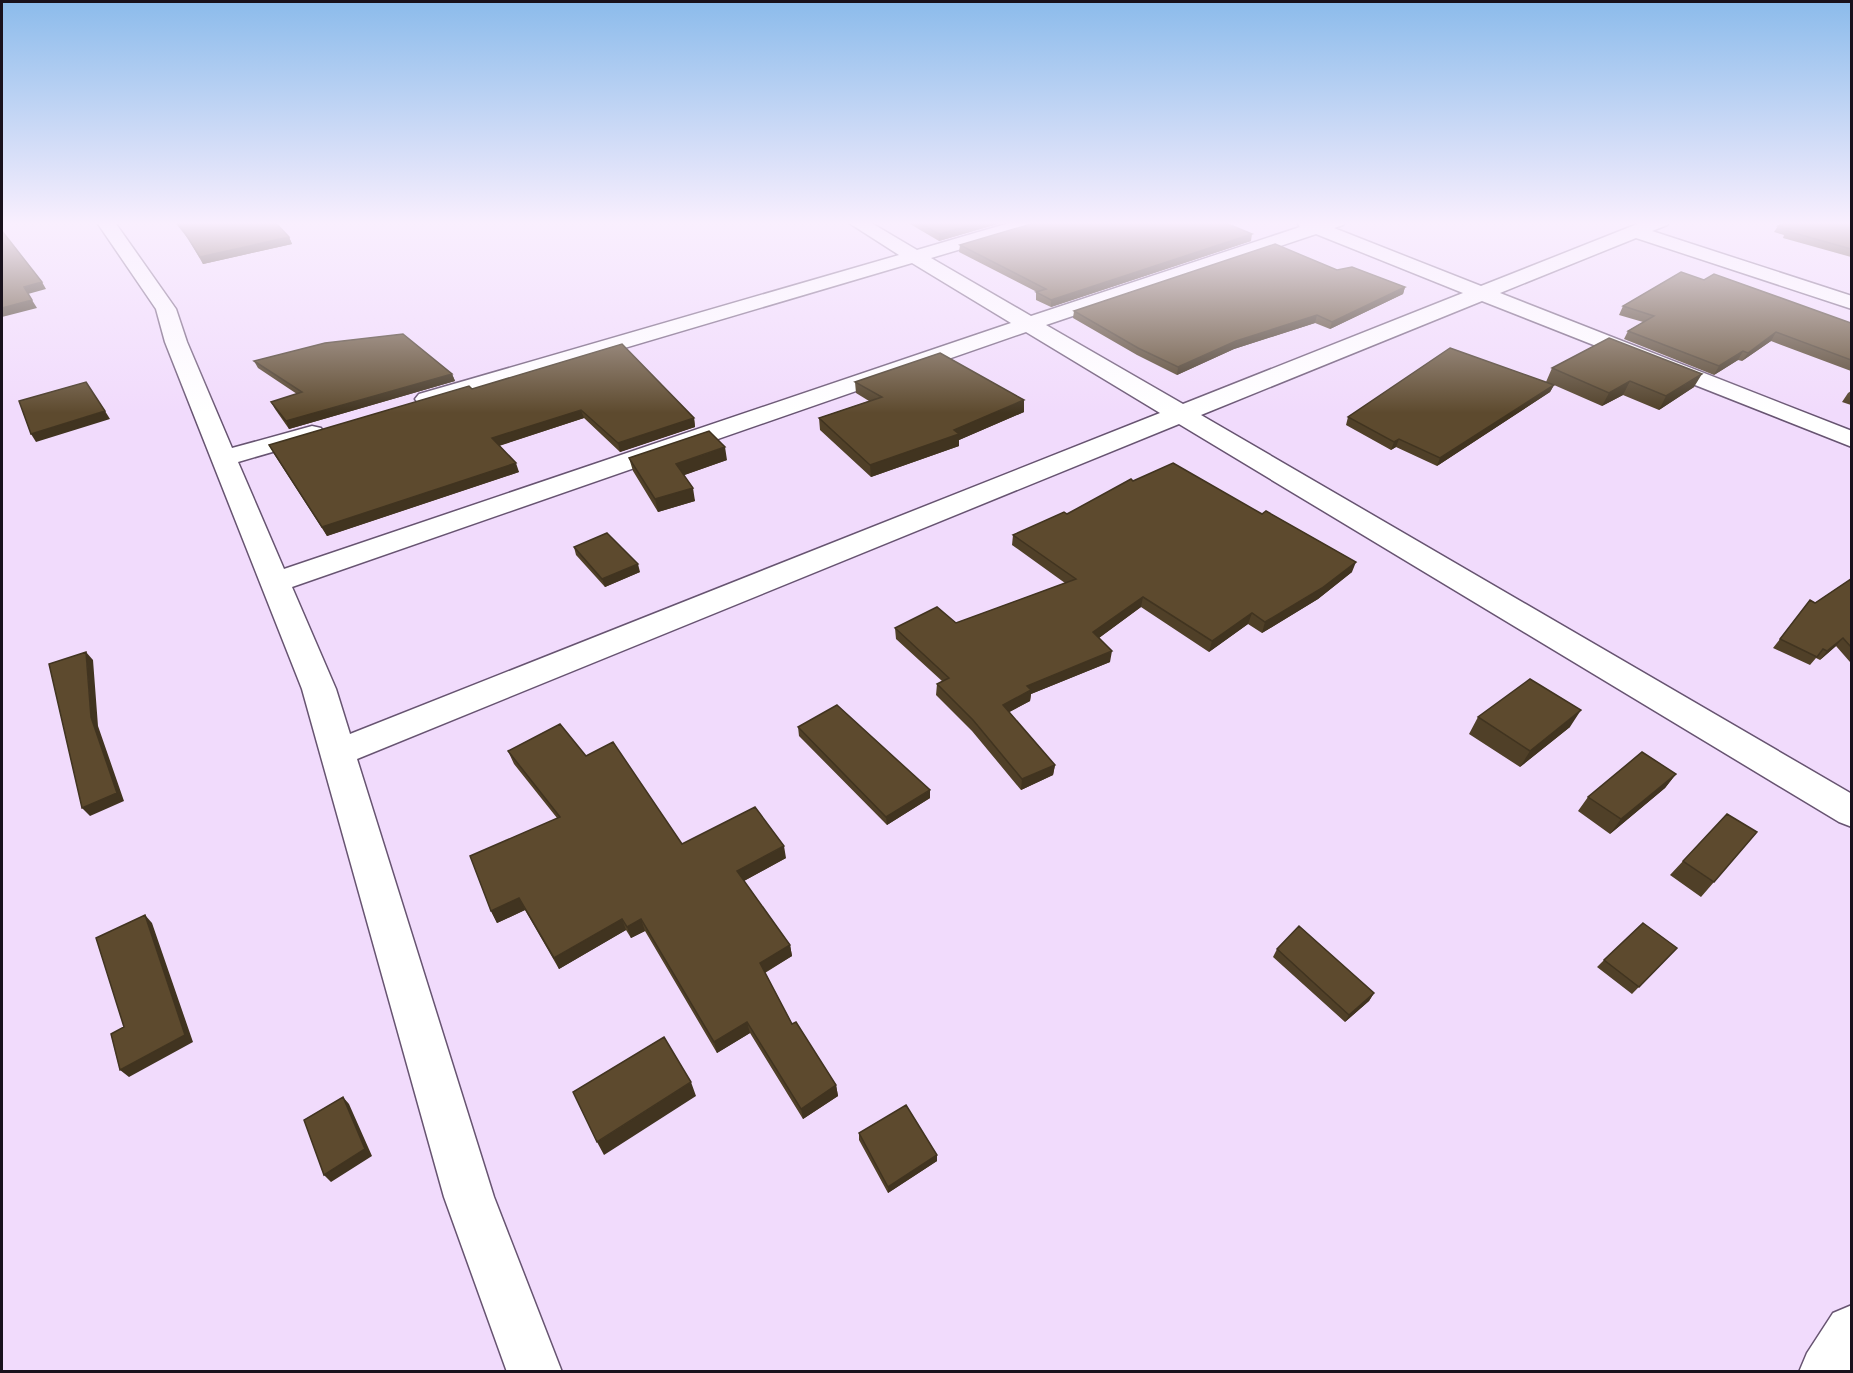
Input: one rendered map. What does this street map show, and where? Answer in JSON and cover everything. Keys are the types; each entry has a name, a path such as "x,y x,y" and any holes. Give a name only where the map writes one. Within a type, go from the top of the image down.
{"street":[{"path":"149,285 166,309 176,342 319,688 469,1197 535,1371"},
{"path":"408,405 819,285"},
{"path":"962,285 1851,812"},
{"path":"276,582 1140,285"},
{"path":"1463,285 1851,440"},
{"path":"338,753 1501,285"},
{"path":"1797,285 1851,303"},
{"path":"224,458 328,428"},
{"path":"1826,1371 1851,1332"}],"building":[{"path":"2,285 31,285 24,287 32,300 2,308"},
{"path":"1038,285 1096,285 1051,300 1036,292 1046,289"},
{"path":"1152,285 1400,285 1405,287 1332,322 1317,315 1236,341 1178,367 1138,348 1074,311"},
{"path":"1659,285 1745,285 1851,323 1851,360 1776,332 1748,353 1743,351 1719,366 1628,331 1654,316 1623,306"},
{"path":"403,334 452,374 286,421 271,402 302,392 254,361 325,343"},
{"path":"1609,338 1702,374 1666,396 1630,381 1609,393 1552,368"},
{"path":"622,344 694,418 618,443 581,410 492,438 516,463 322,527 269,445 469,386 472,389"},
{"path":"1450,348 1554,385 1440,458 1399,439 1394,442 1348,417"},
{"path":"940,353 1024,400 954,430 959,434 870,465 819,418 882,397 855,382"},
{"path":"86,382 105,411 31,434 19,401"},
{"path":"709,431 725,447 676,464 693,488 655,499 629,458"},
{"path":"1173,463 1262,514 1266,511 1356,562 1322,588 1265,622 1252,613 1212,641 1143,597 1093,632 1112,651 1027,686 1031,690 1003,705 1055,765 1022,779 973,720 937,684 949,678 895,628 937,607 956,623 1076,579 1013,535 1064,512 1067,514 1131,479 1133,481"},
{"path":"607,533 638,564 602,579 574,547"},
{"path":"1851,579 1851,647 1843,638 1827,651 1823,649 1817,657 1780,639 1810,600 1815,603"},
{"path":"86,652 91,717 117,793 82,808 49,664"},
{"path":"1530,679 1581,710 1530,751 1478,717"},
{"path":"837,705 930,790 886,817 798,727"},
{"path":"560,724 586,756 613,742 682,844 755,807 784,846 737,871 790,945 760,963 792,1024 796,1022 836,1085 801,1109 747,1022 714,1042 641,919 627,927 622,919 554,958 519,898 491,911 470,856 560,817 508,751"},
{"path":"1642,752 1676,774 1621,819 1588,797"},
{"path":"1727,814 1757,832 1714,882 1683,861"},
{"path":"145,915 185,1035 120,1070 111,1034 124,1027 96,938"},
{"path":"1643,923 1677,948 1639,987 1604,960"},
{"path":"1299,926 1374,993 1349,1015 1277,949"},
{"path":"664,1037 691,1082 597,1142 573,1092"},
{"path":"343,1097 365,1149 324,1175 304,1120"},
{"path":"906,1105 937,1155 888,1187 859,1133"}]}
